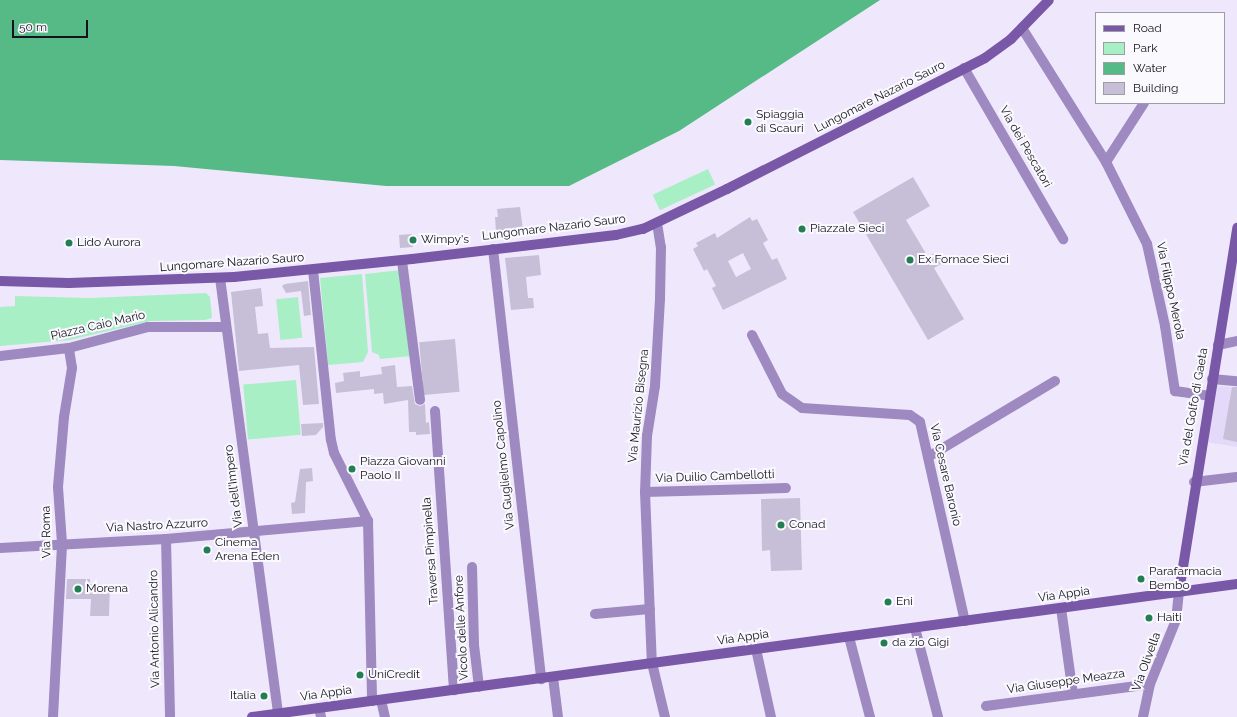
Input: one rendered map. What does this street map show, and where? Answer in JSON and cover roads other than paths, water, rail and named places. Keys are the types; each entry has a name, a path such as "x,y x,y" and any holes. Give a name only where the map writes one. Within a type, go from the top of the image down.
{"street":[{"name":"Lungomare Nazario Sauro","path":"0,280 69,283 220,278 402,261 616,235 657,223 985,58 1022,28 1049,0"},
{"name":"Via Filippo Merola","path":"1022,28 1106,162 1147,244 1165,326 1176,391 1210,396"},
{"name":"Via dei Pescatori","path":"964,68 1063,239"},
{"path":"1106,162 1143,104"},
{"name":"Via Maurizio Bisegna","path":"657,223 662,247 660,299 655,386 647,436 645,492 652,663 665,717"},
{"name":"Via del Golfo di Gaeta","path":"1179,592 1194,482 1234,259 1237,228"},
{"name":"Via Guglielmo Capolino","path":"493,249 541,678"},
{"path":"402,261 420,400"},
{"path":"313,270 328,415 334,453 368,520 376,701 385,717"},
{"name":"Via dell'Impero","path":"220,278 253,532 285,714"},
{"name":"Piazza Caio Mario","path":"0,356 69,348 148,327 226,327"},
{"name":"Via Cesare Baronio","path":"752,335 782,394 802,408 910,415 920,422 965,621"},
{"path":"1218,345 1237,341"},
{"name":"Via Roma","path":"52,717 62,543 58,487 64,417 72,368 69,348"},
{"path":"1212,379 1237,381"},
{"path":"928,457 1055,381"},
{"name":"Traversa Pimpinella","path":"435,411 454,690"},
{"path":"1194,482 1237,477"},
{"name":"Via Duilio Cambellotti","path":"645,492 786,488"},
{"path":"253,532 368,520"},
{"name":"Via Nastro Azzurro","path":"0,548 62,543 166,539 253,532"},
{"name":"Via Antonio Alicandro","path":"166,539 170,717"},
{"name":"Vicolo delle Anfore","path":"472,567 474,645 479,687"},
{"name":"Via Appia","path":"252,717 320,713 376,701 454,690 1237,584"},
{"name":"Via Olivella","path":"1143,717 1150,684 1176,620 1179,592"},
{"path":"1061,608 1073,694"},
{"path":"595,614 650,609"},
{"path":"915,628 938,717"},
{"path":"849,637 870,717"},
{"path":"756,649 771,717"},
{"path":"553,677 558,717"},
{"name":"Via Giuseppe Meazza","path":"986,706 1150,684"}],"water":[{"path":"0,0 880,0 679,131 569,186 386,186 174,166 0,160"}],"place":[{"name":"Spiaggia di Scauri","path":"748,122"},
{"name":"Piazzale Sieci","path":"802,229"},
{"name":"Wimpy's","path":"413,240"},
{"name":"Lido Aurora","path":"69,243"},
{"name":"Ex Fornace Sieci","path":"910,260"},
{"name":"Piazza Giovanni Paolo II","path":"352,469"},
{"name":"Conad","path":"781,525"},
{"name":"Cinema Arena Eden","path":"207,550"},
{"name":"Parafarmacia Bembo","path":"1141,579"},
{"name":"Morena","path":"78,589"},
{"name":"Eni","path":"888,602"},
{"name":"Haiti","path":"1149,618"},
{"name":"da zio Gigi","path":"884,643"},
{"name":"UniCredit","path":"360,675"},
{"name":"Italia","path":"264,696"}]}
